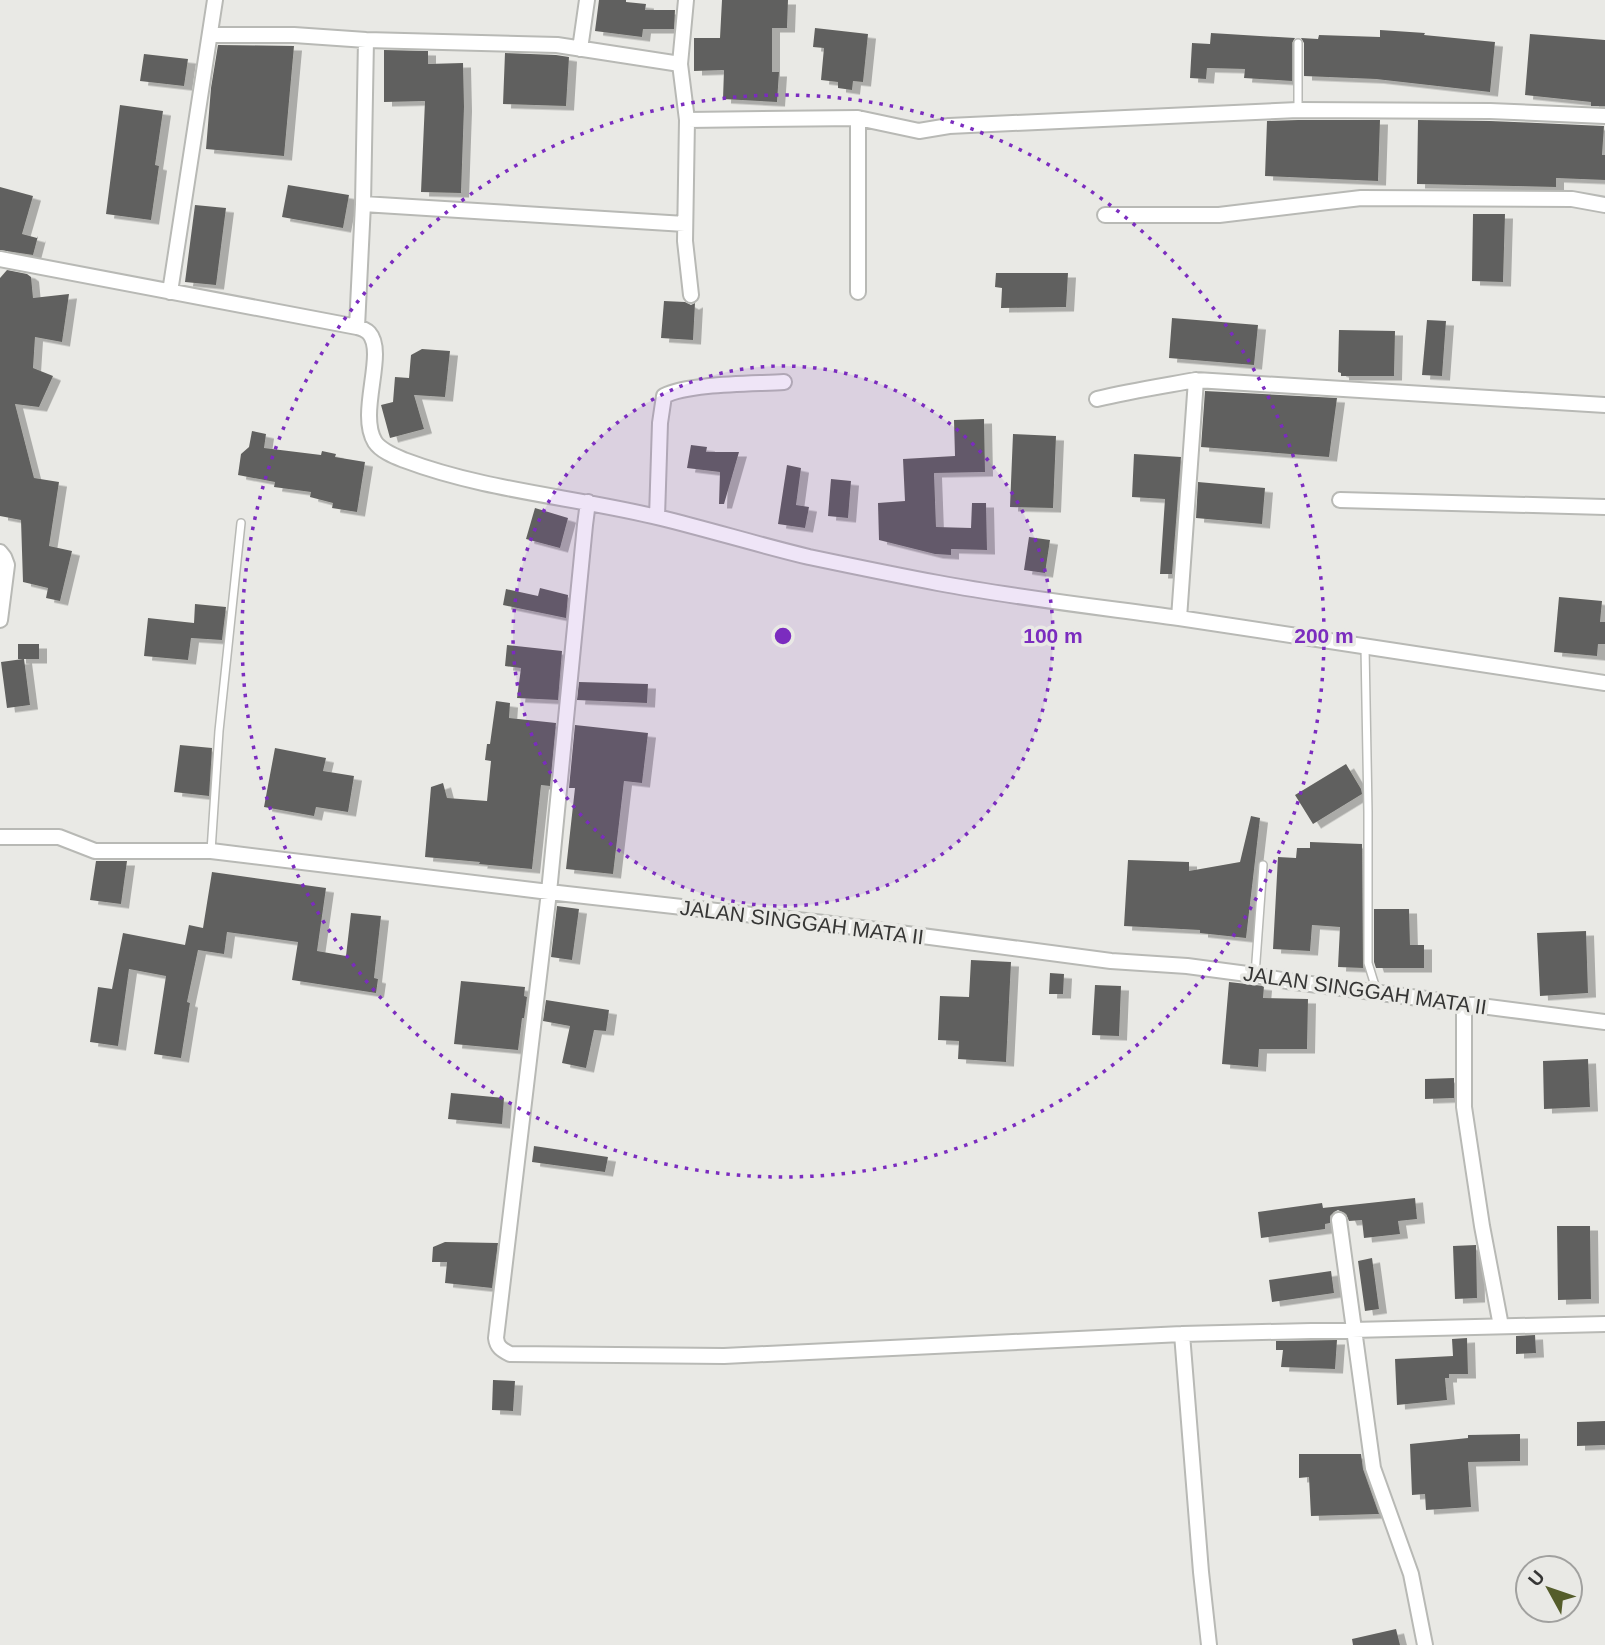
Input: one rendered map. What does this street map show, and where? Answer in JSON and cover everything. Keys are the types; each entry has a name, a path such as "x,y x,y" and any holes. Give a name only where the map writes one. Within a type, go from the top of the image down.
{"street":[{"path":"170,292 215,0"},
{"path":"580,49 587,0"},
{"path":"686,0 680,64 687,120 685,224 691,295"},
{"path":"210,36 294,34 366,40 557,45 680,64"},
{"path":"357,327 363,204 366,40"},
{"path":"687,120 858,118 919,131 949,126 1298,110 1490,111 1605,116"},
{"path":"858,118 858,292"},
{"path":"1105,215 1219,215 1361,198 1572,199 1605,205"},
{"path":"363,204 685,224"},
{"path":"0,259 368,331 374,341 375,354 369,426 375,442 384,451 404,460 586,513 657,517 807,556 940,583 1605,683"},
{"path":"1097,399 1196,380 1605,405"},
{"path":"1179,618 1196,380"},
{"path":"657,517 660,423 664,396 692,388 784,382"},
{"path":"1340,500 1605,507"},
{"path":"586,513 549,892 496,1338 497,1345 504,1351 510,1354 724,1356 1182,1334 1605,1324"},
{"path":"0,552 7,565 0,620"},
{"name":"JALAN SINGGAH MATA II","path":"0,837 59,837 95,851 211,851 824,923 1111,961 1187,966 1605,1022"},
{"path":"1464,1003 1464,1107 1500,1326"},
{"path":"1339,1220 1373,1468 1411,1574 1425,1645"},
{"path":"1182,1334 1209,1645"}],"lane":[{"path":"1298,43 1298,110"},
{"path":"211,851 219,731 241,523"},
{"path":"1365,647 1368,963 1377,992"},
{"path":"1255,975 1263,865"}],"building":[{"path":"599,0 626,0 646,4 645,10 675,10 674,29 643,29 642,37 595,31"},
{"path":"722,0 788,0 787,28 772,28 772,72 779,72 777,102 723,99 724,70 694,71 694,38 720,38"},
{"path":"815,28 868,34 863,82 853,81 852,90 838,88 838,82 821,80 824,48 813,47"},
{"path":"1380,30 1495,42 1490,92 1376,79 1304,76 1304,43 1301,38 1318,39 1319,35 1380,37"},
{"path":"1211,33 1295,38 1292,43 1292,81 1244,78 1245,69 1207,68 1206,79 1190,78 1192,43 1210,44"},
{"path":"1530,34 1605,40 1605,106 1525,95"},
{"path":"218,45 294,46 284,156 206,149"},
{"path":"384,50 428,51 428,64 463,63 461,193 421,192 425,101 384,102"},
{"path":"505,53 569,57 566,106 503,104"},
{"path":"144,54 188,59 184,86 140,81"},
{"path":"120,105 163,111 151,220 106,214"},
{"path":"1380,120 1378,181 1265,176 1267,121"},
{"path":"1418,120 1604,126 1602,155 1605,155 1605,180 1556,178 1556,187 1417,184"},
{"path":"288,185 349,195 343,228 282,217"},
{"path":"0,187 33,196 22,234 37,238 38,236 33,255 0,250"},
{"path":"195,205 226,208 216,285 185,282"},
{"path":"1473,214 1505,214 1503,282 1472,281"},
{"path":"7,270 31,277 33,298 69,294 62,342 35,337 33,368 53,376 39,407 15,404 34,478 59,482 49,546 72,551 60,601 46,598 48,588 23,582 21,520 0,516 0,278"},
{"path":"996,273 1068,273 1066,307 1001,308 1002,288 995,287"},
{"path":"664,301 691,305 695,303 693,340 661,338"},
{"path":"1172,318 1258,325 1254,365 1169,358"},
{"path":"1427,320 1446,321 1442,376 1422,375"},
{"path":"1339,330 1395,331 1394,376 1341,376 1338,372"},
{"path":"422,349 450,351 445,397 414,395 424,429 390,438 381,405 393,402 395,377 409,378 411,355"},
{"path":"1205,391 1337,398 1329,457 1201,447"},
{"path":"984,419 985,472 934,473 936,527 971,528 972,503 986,503 987,550 951,549 951,555 935,554 879,540 878,503 905,501 903,459 955,456 954,420"},
{"path":"252,431 266,434 264,448 321,455 322,451 336,454 335,457 365,462 357,512 332,508 333,503 310,497 311,492 274,487 275,482 238,475 241,454 249,447"},
{"path":"1013,434 1056,436 1053,508 1010,507"},
{"path":"691,445 707,447 706,452 739,452 724,504 719,504 720,472 687,468"},
{"path":"1134,454 1181,457 1172,574 1160,574 1165,499 1132,497"},
{"path":"787,465 801,468 796,505 809,507 805,528 778,524"},
{"path":"831,479 851,481 848,518 828,516"},
{"path":"1198,482 1265,488 1262,524 1196,518"},
{"path":"535,508 568,518 560,548 526,539"},
{"path":"1029,537 1050,540 1045,573 1024,570"},
{"path":"540,588 568,595 566,618 503,605 506,589 538,596"},
{"path":"1559,597 1602,601 1600,622 1605,622 1605,644 1598,644 1597,656 1554,652"},
{"path":"195,604 226,607 222,640 191,638 188,660 144,656 148,618 194,623"},
{"path":"18,644 39,644 39,659 24,659 30,705 7,708 1,662 23,659 18,659"},
{"path":"507,645 562,651 558,700 517,698 521,668 505,666"},
{"path":"579,682 648,684 647,703 577,700"},
{"path":"496,701 510,703 509,718 556,723 550,786 541,785 532,869 425,857 431,787 443,783 447,798 487,801 491,761 485,760"},
{"path":"575,725 648,733 642,783 624,781 613,874 566,869 575,788 569,788"},
{"path":"180,745 212,748 209,796 174,792"},
{"path":"275,748 326,758 323,771 354,776 348,812 316,807 314,816 264,807"},
{"path":"1346,764 1362,794 1313,824 1295,795"},
{"path":"1251,816 1260,818 1246,938 1200,933 1200,930 1124,926 1128,860 1189,862 1189,871 1240,862"},
{"path":"1310,842 1362,844 1363,968 1338,967 1340,927 1312,925 1310,951 1273,949 1278,857 1296,858 1297,848 1310,848"},
{"path":"96,861 127,861 121,904 90,900"},
{"path":"212,872 326,888 317,951 346,956 351,913 381,916 374,978 378,979 376,993 292,980 298,942 227,932 224,954 198,950 187,1002 190,1003 181,1058 154,1054 166,976 129,969 118,1046 90,1042 98,987 112,989 123,933 185,945 189,925 203,928"},
{"path":"557,906 579,909 572,960 551,957"},
{"path":"1374,909 1409,909 1410,945 1424,945 1424,968 1376,968"},
{"path":"1586,931 1588,993 1540,996 1537,933"},
{"path":"971,960 1011,962 1006,1062 958,1059 959,1041 938,1040 940,996 969,997"},
{"path":"1050,973 1064,974 1063,994 1049,994"},
{"path":"461,981 525,987 524,996 527,997 518,1050 454,1044"},
{"path":"1229,982 1264,986 1263,998 1308,999 1307,1049 1259,1049 1258,1067 1222,1064"},
{"path":"1095,985 1121,986 1119,1036 1092,1035"},
{"path":"546,1000 609,1010 606,1031 594,1030 586,1068 562,1063 570,1026 543,1021"},
{"path":"1588,1059 1590,1107 1544,1109 1543,1061"},
{"path":"1454,1078 1454,1098 1425,1099 1425,1079"},
{"path":"451,1093 504,1098 502,1124 448,1119"},
{"path":"534,1146 608,1157 605,1172 532,1162"},
{"path":"1415,1198 1417,1219 1398,1221 1400,1234 1364,1238 1362,1220 1349,1221 1346,1214 1338,1210 1330,1216 1330,1223 1325,1224 1325,1229 1261,1238 1258,1212 1322,1203 1323,1208"},
{"path":"1557,1226 1590,1226 1591,1299 1558,1300"},
{"path":"445,1242 498,1243 492,1288 445,1283 447,1262 432,1262 433,1247"},
{"path":"1476,1245 1477,1298 1455,1299 1453,1246"},
{"path":"1372,1258 1379,1309 1365,1311 1358,1261"},
{"path":"1331,1271 1334,1293 1272,1302 1269,1280"},
{"path":"1535,1335 1536,1353 1516,1354 1516,1336"},
{"path":"1467,1338 1468,1374 1449,1374 1449,1378 1445,1378 1447,1400 1397,1405 1395,1359 1453,1356 1452,1339"},
{"path":"1337,1340 1335,1369 1281,1367 1283,1350 1276,1350 1276,1341"},
{"path":"493,1380 515,1381 513,1411 492,1410"},
{"path":"1605,1421 1605,1445 1577,1446 1577,1422"},
{"path":"1520,1434 1520,1461 1468,1462 1471,1507 1426,1510 1425,1494 1412,1495 1410,1444 1468,1438 1468,1435"},
{"path":"1299,1454 1361,1454 1363,1469 1379,1514 1311,1516 1309,1477 1299,1478"},
{"path":"1396,1629 1400,1645 1353,1645 1352,1639"}]}
